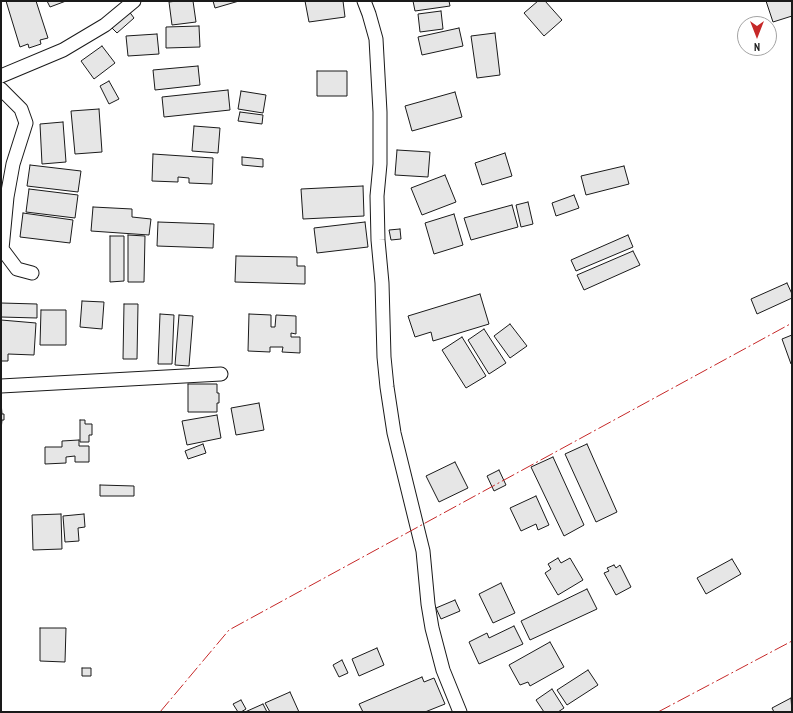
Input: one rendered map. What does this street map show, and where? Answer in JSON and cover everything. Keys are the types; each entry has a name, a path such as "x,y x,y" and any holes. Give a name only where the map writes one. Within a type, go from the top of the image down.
{"street":[{"path":"1,76 63,50 105,25 134,1"},
{"path":"364,1 376,39 380,112 380,164 377,196 378,240 382,283 384,356 387,387 394,432 423,551 432,628 443,670 460,712"},
{"path":"1,89 22,109 26,123 13,164 7,197 2,249 18,269 32,273"},
{"path":"1,386 221,374"}],"building":[{"path":"6,1 36,1 48,38 40,40 41,44 29,48 28,44 20,47"},
{"path":"47,1 66,1 50,7"},
{"path":"193,1 196,22 172,25 169,2"},
{"path":"213,1 239,1 215,8"},
{"path":"305,1 343,1 345,17 309,22"},
{"path":"413,1 449,1 450,6 415,11"},
{"path":"538,1 545,1 562,20 544,36 524,13"},
{"path":"766,1 792,1 792,16 777,21 777,16 771,16"},
{"path":"128,10 134,18 117,33 110,26"},
{"path":"441,11 443,29 420,32 418,14"},
{"path":"199,26 200,47 166,48 166,27"},
{"path":"459,28 463,46 422,55 418,37"},
{"path":"495,33 500,75 477,78 471,36"},
{"path":"157,34 159,54 128,56 126,36"},
{"path":"102,46 115,63 94,79 81,61"},
{"path":"198,66 200,85 155,90 153,70"},
{"path":"317,71 347,71 347,96 317,96"},
{"path":"109,81 119,99 109,104 100,86"},
{"path":"228,90 230,110 164,117 162,97"},
{"path":"241,91 266,95 263,113 238,109"},
{"path":"455,92 462,117 412,131 405,106"},
{"path":"99,109 102,152 75,154 71,111"},
{"path":"240,112 263,115 262,124 238,121"},
{"path":"63,122 66,162 42,164 40,124"},
{"path":"194,126 220,128 218,153 192,151"},
{"path":"397,150 430,152 428,177 395,175"},
{"path":"505,153 512,176 482,185 475,163"},
{"path":"153,154 213,158 212,184 189,183 189,178 178,177 178,182 152,181"},
{"path":"242,157 263,159 263,167 242,165"},
{"path":"30,165 81,171 78,192 27,186"},
{"path":"624,166 629,184 586,195 581,176"},
{"path":"445,175 456,202 422,215 411,188"},
{"path":"363,186 364,216 303,219 301,189"},
{"path":"29,189 78,195 75,218 26,212"},
{"path":"574,195 579,208 556,216 552,203"},
{"path":"528,202 533,224 521,227 516,205"},
{"path":"512,205 518,227 471,240 464,218"},
{"path":"93,207 132,209 132,217 151,219 149,235 91,231"},
{"path":"23,213 73,220 70,243 20,237"},
{"path":"454,214 463,245 434,254 425,223"},
{"path":"158,222 214,224 213,248 157,246"},
{"path":"365,222 368,247 317,253 314,228"},
{"path":"400,229 401,239 391,240 389,230"},
{"path":"128,235 145,236 144,282 128,282"},
{"path":"628,235 633,247 576,271 571,260"},
{"path":"110,236 124,236 124,281 110,282"},
{"path":"633,251 640,265 584,290 577,275"},
{"path":"236,256 297,257 297,266 305,266 305,284 235,282"},
{"path":"787,283 792,294 792,298 757,314 751,299"},
{"path":"480,294 489,324 433,341 431,332 415,337 408,316"},
{"path":"82,301 104,302 102,329 80,327"},
{"path":"1,303 37,304 37,318 1,317"},
{"path":"124,304 138,304 137,359 123,359"},
{"path":"41,310 66,310 66,345 40,345"},
{"path":"160,314 174,315 172,364 158,364"},
{"path":"249,314 271,315 271,327 275,327 276,315 296,316 296,334 291,333 291,337 300,337 300,353 282,352 283,347 270,347 270,352 248,351"},
{"path":"179,315 193,316 189,366 175,365"},
{"path":"1,320 36,323 34,355 8,354 8,361 1,361"},
{"path":"510,324 527,346 510,358 494,336"},
{"path":"484,329 506,363 489,374 468,340"},
{"path":"792,335 792,363 791,364 782,339"},
{"path":"462,337 486,376 466,388 442,350"},
{"path":"188,384 217,384 219,403 217,403 217,412 188,412"},
{"path":"1,402 4,420 2,420 1,430"},
{"path":"259,403 264,430 236,435 231,408"},
{"path":"217,415 221,438 187,445 182,421"},
{"path":"80,420 85,420 85,424 92,424 92,435 89,435 89,442 80,442"},
{"path":"79,440 79,446 89,446 89,462 75,462 75,456 66,457 66,463 45,464 45,447 62,447 62,441"},
{"path":"203,444 206,453 188,459 185,451"},
{"path":"587,444 617,512 596,522 565,454"},
{"path":"553,457 584,525 564,536 531,467"},
{"path":"455,462 468,488 439,502 426,476"},
{"path":"499,470 506,485 494,491 487,476"},
{"path":"100,485 134,486 134,496 100,496"},
{"path":"536,496 549,525 538,530 536,524 521,531 510,508"},
{"path":"61,514 62,549 33,550 32,515"},
{"path":"84,514 85,527 78,528 79,541 65,542 63,516"},
{"path":"558,558 561,563 570,558 583,580 558,595 545,573 551,569 548,564"},
{"path":"732,559 741,574 706,594 697,578"},
{"path":"614,565 616,568 620,565 631,587 616,595 604,573 609,571 607,568"},
{"path":"501,583 515,613 493,623 479,594"},
{"path":"587,589 597,609 530,640 521,621"},
{"path":"455,600 460,611 441,619 436,608"},
{"path":"514,626 523,644 479,664 469,642 487,633 489,638"},
{"path":"40,628 66,628 65,662 40,661"},
{"path":"550,642 564,667 530,686 528,682 520,685 509,665"},
{"path":"377,648 384,665 359,676 352,659"},
{"path":"342,660 348,673 339,677 333,665"},
{"path":"82,668 91,668 91,676 82,676"},
{"path":"588,670 598,685 567,705 557,690"},
{"path":"422,677 424,682 434,678 445,704 425,712 363,712 359,704"},
{"path":"552,689 564,708 558,712 544,712 536,700"},
{"path":"290,692 299,712 270,712 265,703"},
{"path":"791,698 792,712 774,712 772,708"},
{"path":"241,700 246,709 238,712 233,704"},
{"path":"263,704 267,712 245,712"}],"power":[{"path":"160,712 229,630 792,323"},
{"path":"658,712 792,641"}]}
